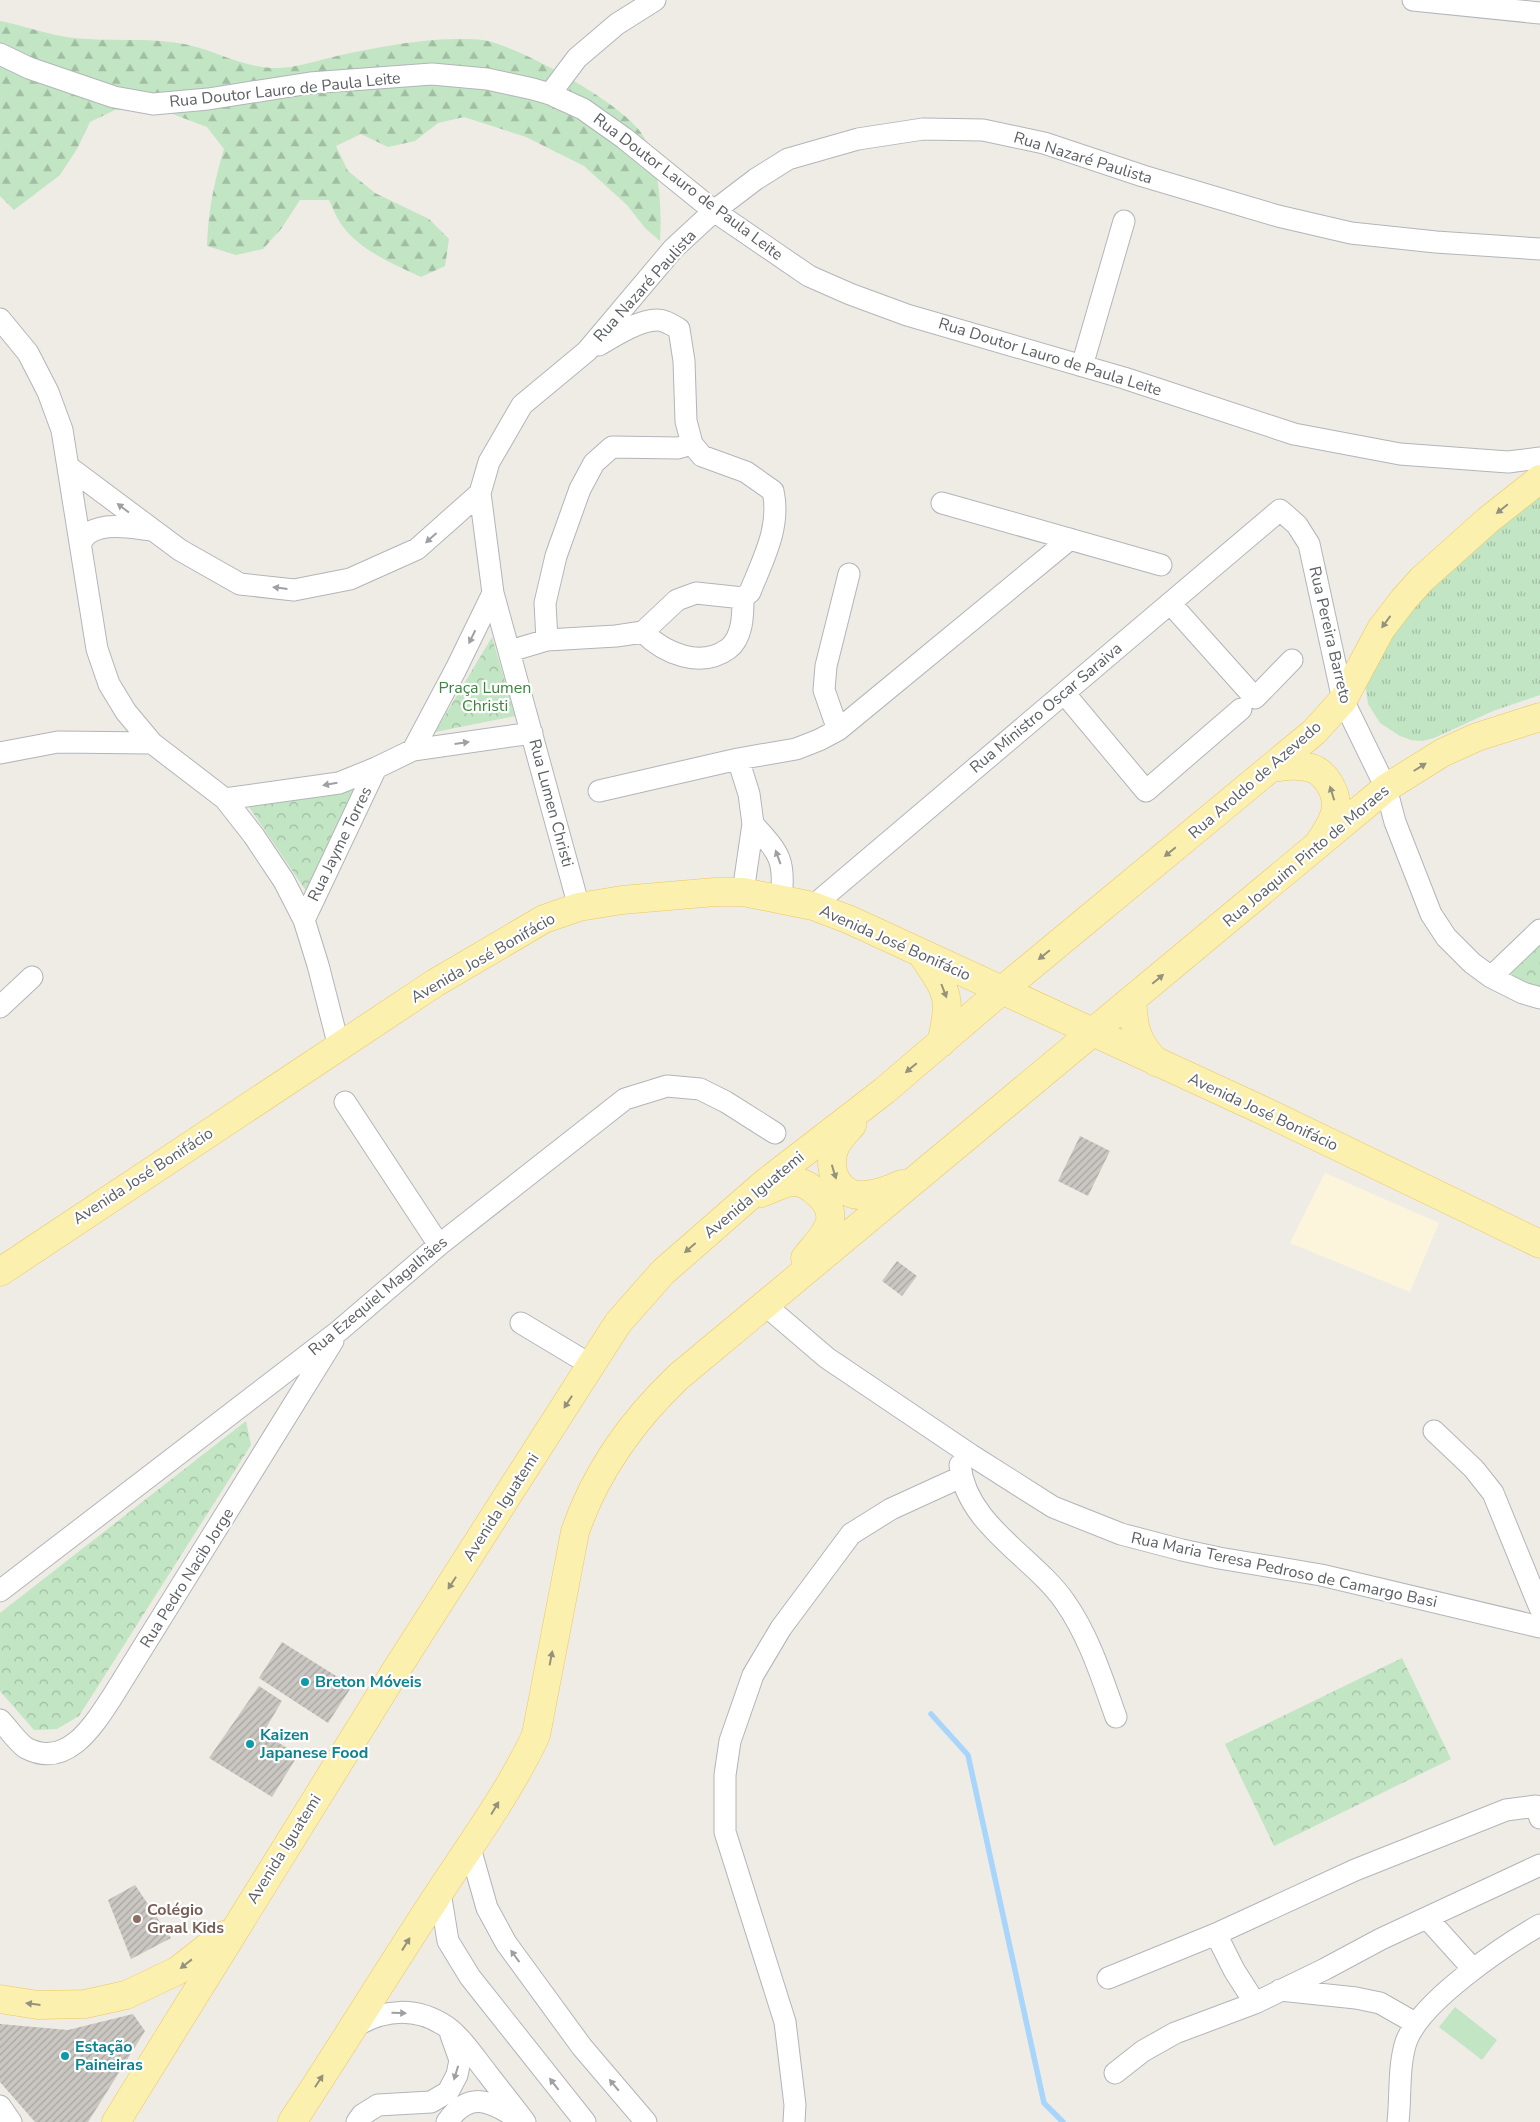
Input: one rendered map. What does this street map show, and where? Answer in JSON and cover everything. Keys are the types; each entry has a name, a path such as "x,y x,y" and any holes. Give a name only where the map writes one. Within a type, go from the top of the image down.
{"main road":[{"name":"Rua Aroldo de Azevedo","path":"1001,991 1314,732 1343,700 1381,629 1404,599 1422,579 1488,520 1540,479"},
{"name":"Rua Joaquim Pinto de Moraes","path":"1094,1033 1386,788 1442,753 1477,737 1540,717"},
{"path":"1272,768 1293,765 1313,768 1329,781 1336,805 1329,829 1312,852"},
{"name":"Avenida José Bonifácio","path":"0,1272 68,1225 442,979 544,920 579,907 622,900 743,892 781,898 813,906 918,950 1001,991 1457,1203 1540,1244"},
{"path":"918,950 942,984 947,1000 947,1017 941,1043"},
{"name":"Avenida Iguatemi","path":"116,2122 238,1923 618,1323 663,1272 750,1196 884,1091 1001,991"},
{"path":"1132,1000 1133,1024 1142,1048 1156,1062"},
{"path":"292,2122 470,1848 526,1757 536,1735 576,1532 583,1510 613,1454 653,1400 678,1377 1094,1033"},
{"path":"884,1091 843,1134 834,1148 831,1166 834,1177 840,1187 847,1192 864,1196 895,1187 922,1174"},
{"path":"750,1196 794,1182 810,1187 829,1206 832,1219 825,1233 768,1303"},
{"path":"0,1293 68,1225"},
{"path":"0,2000 38,2005 85,2004 126,1995 177,1971 238,1923"}],"street":[{"path":"550,94 577,58 617,24 655,0"},
{"path":"1413,0 1449,2 1540,13"},
{"name":"Rua Doutor Lauro de Paula Leite","path":"0,54 29,68 114,97 153,104 208,99 310,84 432,74 487,79 550,94 582,109 618,133 714,211 809,276 850,294 907,315 1082,366 1294,434 1400,454 1508,462 1540,458"},
{"name":"Rua Nazaré Paulista","path":"70,468 180,550 240,584 294,590 350,579 417,550 480,493 490,462 522,405 587,351 673,249 714,211 756,179 788,158 858,139 923,129 983,130 1044,143 1143,176 1278,216 1351,233 1436,242 1540,249"},
{"path":"1082,366 1124,221"},
{"path":"0,320 28,353 48,392 62,430 70,468 97,649 109,684 126,712 152,743 225,799 254,836 284,881 304,920 318,965 339,1047"},
{"path":"510,651 546,640 616,636 643,632 677,600 696,593 743,598 750,592 774,532 776,506 773,491 746,472 702,456 692,444 686,421 684,361 679,329 667,322 656,320 632,327 587,351"},
{"path":"546,640 545,603 556,556 580,489 594,463 612,447 678,448 692,444"},
{"name":"Rua Lumen Christi","path":"480,493 494,593 579,907"},
{"path":"942,503 1161,565"},
{"name":"Rua Pereira Barreto","path":"1280,510 1297,525 1309,544 1343,700 1386,788 1395,822 1431,914 1446,937 1472,963 1491,977 1523,993 1540,998"},
{"name":"Rua Ministro Oscar Saraiva","path":"813,906 1280,510"},
{"path":"455,516 470,522 485,532"},
{"name":"Rua Nazaré Paulista","path":"81,542 89,532 108,527 122,526 154,531"},
{"path":"599,791 738,759 796,749 838,730 1070,539"},
{"path":"838,730 824,690 826,666 849,574"},
{"path":"413,750 494,593"},
{"path":"643,632 656,645 684,657 708,657 729,648 739,633 743,618 743,598"},
{"path":"1170,603 1255,698 1292,660"},
{"path":"1064,693 1146,791 1241,709"},
{"path":"225,799 339,783 413,750 532,733"},
{"path":"0,753 58,742 152,743"},
{"path":"738,759 749,794 753,824 743,892"},
{"name":"Rua Jayme Torres","path":"304,920 376,768"},
{"path":"753,824 777,852 784,877 781,898"},
{"path":"1491,977 1540,930"},
{"path":"0,1007 32,977"},
{"name":"Rua Ezequiel Magalhães","path":"0,1591 340,1330 440,1245 625,1099 667,1086 700,1089 726,1102 775,1132"},
{"path":"345,1102 440,1245"},
{"name":"Rua Maria Teresa Pedroso de Camargo Basi","path":"768,1303 827,1358 958,1447 1053,1507 1121,1534 1219,1558 1321,1575 1540,1627"},
{"path":"522,1323 590,1365"},
{"name":"Rua Pedro Nacib Jorge","path":"0,1720 25,1747 39,1753 60,1752 88,1732 114,1694 340,1330"},
{"path":"1434,1431 1474,1469 1493,1493 1540,1608"},
{"path":"958,1447 961,1477 973,1504 1001,1538 1050,1584 1080,1624 1116,1717"},
{"path":"794,2122 795,2105 785,2022 725,1832 725,1775 730,1740 753,1674 781,1628 851,1534 891,1509 961,1477"},
{"path":"1108,1978 1216,1934 1355,1870 1506,1810 1539,1810"},
{"path":"470,1848 487,1908 506,1943 582,2047 646,2122"},
{"path":"1115,2073 1143,2051 1175,2033 1255,2003 1427,1918 1540,1865"},
{"path":"440,1892 448,1941 470,1977 585,2122"},
{"path":"1427,1918 1473,1969"},
{"path":"1398,2122 1402,2063 1406,2042 1415,2023 1473,1969 1540,1925"},
{"path":"1216,1934 1234,1970 1255,2003"},
{"path":"1279,1990 1356,1998 1380,2003 1415,2023"},
{"path":"354,2027 371,2017 386,2013 418,2014 447,2027 465,2045 523,2122"},
{"path":"356,2122 362,2115 378,2105 432,2102 448,2092 458,2075 460,2060 447,2027"},
{"path":"447,2122 457,2110 468,2102 481,2101 498,2107 523,2122"},
{"path":"0,2106 11,2122"}],"shaded area":[{"path":"1325,1173 1439,1223 1410,1292 1290,1243"}],"green space":[{"path":"0,21 73,38 157,41 184,44 238,61 271,68 297,66 341,55 429,40 477,39 499,44 542,63 589,90 627,118 639,130 651,154 658,183 661,214 660,241 645,228 627,205 584,166 526,137 464,117 438,123 415,141 388,147 361,134 336,146 348,171 375,193 429,219 449,239 445,266 421,277 377,255 357,241 341,224 329,200 300,200 281,229 263,249 236,255 207,246 212,197 224,149 207,127 170,113 143,110 115,110 90,122 77,149 60,175 14,210 0,196"},
{"path":"1540,490 1540,695 1493,711 1434,738 1422,741 1400,736 1380,723 1368,704 1365,682 1405,609"},
{"name":"Praça Lumen Christi","path":"492,637 515,716 435,732"},
{"path":"353,790 306,891 247,804"},
{"path":"1540,938 1540,990 1506,972"},
{"path":"246,1421 251,1445 79,1716 57,1729 34,1730 0,1691 0,1613"},
{"path":"1402,1658 1451,1759 1274,1846 1225,1744"},
{"path":"1455,2007 1497,2040 1482,2060 1439,2027"}],"building":[{"path":"1080,1136 1110,1151 1088,1196 1058,1181"},
{"path":"897,1261 917,1276 902,1296 882,1281"},
{"name":"Breton Móveis","path":"282,1642 352,1686 328,1723 259,1678"},
{"name":"Kaizen Japanese Food","path":"259,1686 282,1701 263,1733 298,1755 272,1797 209,1758"},
{"name":"Colégio Graal Kids","path":"135,1885 171,1938 131,1959 108,1900"},
{"name":"Estação Paineiras","path":"133,2014 145,2031 88,2122 35,2122 0,2082 0,2024 68,2030"}],"waterway":[{"path":"931,1714 968,1755 1044,2103 1063,2122"}],"place":[{"name":"Breton Móveis","path":"305,1682"},
{"name":"Kaizen Japanese Food","path":"250,1744"},
{"name":"Colégio Graal Kids","path":"137,1919"},
{"name":"Estação Paineiras","path":"65,2056"}]}
